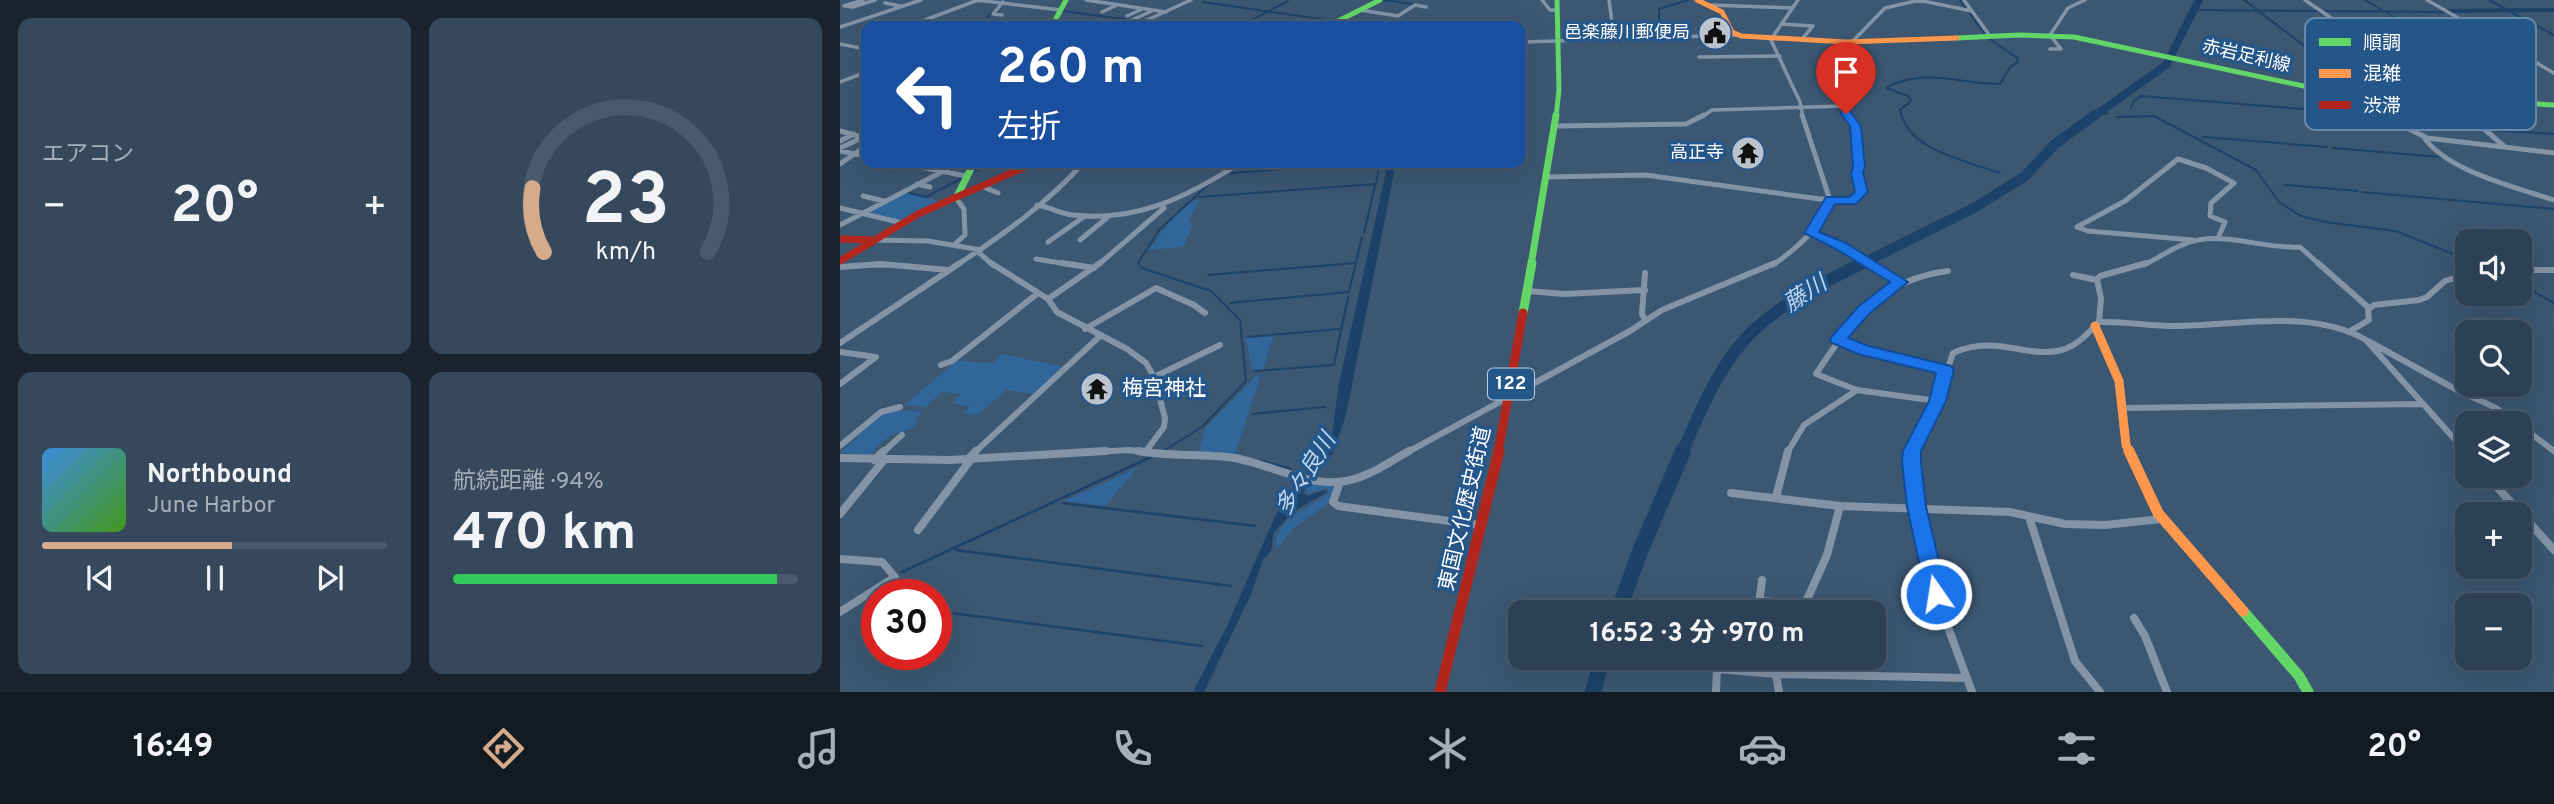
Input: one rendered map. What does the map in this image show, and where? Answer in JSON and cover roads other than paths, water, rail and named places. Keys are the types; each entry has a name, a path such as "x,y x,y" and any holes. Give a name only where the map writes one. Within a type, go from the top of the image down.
{"main road":[{"path":"1054,21 1066,0"},
{"path":"1338,21 1380,0"},
{"path":"1697,0 1725,14 1736,35 1851,42 2050,35"},
{"name":"東国文化歴史街道","path":"1440,692 1483,525 1556,126 1559,71 1557,5"},
{"name":"赤岩足利線","path":"2050,35 2091,39 2305,86"},
{"name":"赤岩足利線","path":"2536,105 2554,106"},
{"path":"956,198 971,168"},
{"path":"840,261 902,222 1022,168"},
{"path":"840,239 872,240"},
{"path":"2097,324 2119,381 2126,445 2151,502 2162,519 2299,676 2308,692"}],"street":[{"path":"863,0 844,6 853,7 875,0"},
{"path":"840,27 921,0"},
{"path":"922,21 977,0 1061,10"},
{"path":"1086,0 1166,12"},
{"path":"1146,21 1191,0"},
{"path":"1542,0 1549,9 1557,5"},
{"path":"1609,0 1614,37"},
{"path":"840,458 884,460 1071,452 1146,452 1234,458 1318,480 1340,482 1364,476 1644,323 1668,307 1771,265 1796,249 1811,233 1826,212 1830,200 1800,106 1771,38 1798,0"},
{"path":"1844,106 1862,65 1850,44 1885,8 1919,0 1972,11"},
{"path":"1964,0 1988,37"},
{"path":"2050,49 2061,50 2050,35 2068,8 2085,0"},
{"path":"2305,0 2331,18"},
{"path":"2427,0 2458,18"},
{"path":"1002,15 993,14 1003,1"},
{"path":"1710,5 1725,3 1793,8"},
{"path":"885,4 902,6"},
{"path":"1102,12 1119,5"},
{"path":"1360,10 1398,16 1415,5 1426,7"},
{"path":"1110,13 1126,6"},
{"path":"1127,16 1144,8"},
{"path":"1136,20 1132,20 1154,10"},
{"path":"1141,16 1153,18"},
{"path":"1781,24 1813,26 1802,39"},
{"path":"1526,42 1736,35"},
{"path":"840,44 861,48"},
{"path":"840,50 861,44"},
{"path":"1699,57 1780,56"},
{"path":"2536,63 2554,73"},
{"path":"840,82 861,74"},
{"path":"1556,126 1686,124 1712,110 1844,106"},
{"path":"1547,177 1646,176 1852,201 1862,192 1863,187 1857,173 1859,167 1856,126 1844,106"},
{"path":"2412,130 2423,136 2554,153"},
{"path":"2485,130 2505,147"},
{"path":"840,131 861,137"},
{"path":"840,141 854,134"},
{"path":"2423,136 2433,150 2482,174 2554,200"},
{"path":"840,150 861,140"},
{"path":"840,150 861,152"},
{"path":"840,166 861,153"},
{"path":"2218,238 2225,222 2210,216 2211,203 2234,183 2206,167 2178,159 2125,201 2077,227 2088,231 2195,240 2218,238 2305,250 2346,291 2369,309"},
{"path":"925,168 966,176"},
{"path":"840,225 950,168"},
{"path":"840,343 980,251 1078,168"},
{"path":"1048,299 1094,268 1164,208 1232,168"},
{"path":"917,184 930,187"},
{"path":"981,186 998,193"},
{"path":"863,196 884,201"},
{"path":"955,244 965,235 965,212 956,198"},
{"path":"1037,205 1053,207 1064,214 1108,217 1128,216 1164,208"},
{"path":"840,208 902,222"},
{"path":"1048,242 1085,216"},
{"path":"1080,240 1108,217"},
{"path":"1811,233 1854,254 1900,282"},
{"path":"872,240 955,244 980,251 998,269 1048,299 1057,312 1137,356 1146,363 1154,377 1165,422 1146,452"},
{"path":"2073,275 2098,279 2111,272 2139,267 2195,240"},
{"path":"1036,259 1094,268"},
{"path":"840,267 881,264 950,270"},
{"path":"2532,270 2554,270"},
{"path":"1937,401 1857,390 1816,374 1838,340 1864,310 1888,289 1928,271 1948,271"},
{"path":"1644,323 1642,314 1645,273"},
{"path":"2352,330 2369,320 2369,309 2374,304 2418,300 2427,296 2438,284 2455,278"},
{"path":"2097,324 2101,298 2098,279"},
{"path":"1085,329 1156,288 1194,305 1205,313"},
{"path":"1527,291 1564,294 1645,290"},
{"path":"942,365 952,361 1004,317 1038,293"},
{"path":"1972,692 1936,594 1917,507 1912,451 1937,401 1945,370 1953,354 1978,342 2061,350 2097,324 2159,326 2273,323 2324,325 2352,330 2458,390 2496,408 2554,451"},
{"path":"918,530 970,458 1100,337"},
{"path":"1838,340 1864,350 1945,370"},
{"path":"2366,340 2455,440"},
{"path":"1154,377 1220,345"},
{"path":"840,352 876,357 840,384"},
{"path":"1776,497 1787,453 1804,425 1857,390"},
{"path":"2123,408 2423,404"},
{"path":"840,446 881,412 900,407"},
{"path":"874,460 902,435"},
{"path":"840,514 884,460"},
{"path":"1340,482 1334,502 1338,506 1483,525"},
{"path":"2498,488 2554,550"},
{"path":"1731,494 1840,506 2010,512 2030,520 2103,525 2162,519"},
{"path":"1807,600 1827,555 1840,506"},
{"path":"2030,520 2075,661 2100,692"},
{"path":"840,559 882,562 895,577 840,612"},
{"path":"1759,600 1762,580"},
{"path":"2134,618 2145,636 2167,692"},
{"path":"1716,692 1717,670"},
{"path":"1752,670 1776,674 1967,678"},
{"path":"1776,674 1779,692"}],"water":[{"name":"多々良川","path":"1387,168 1395,168 1346,415 1333,453 1303,493 1307,496 1325,490 1327,492 1293,512 1274,532 1271,551 1263,560 1251,594 1204,692 1193,692 1227,626 1276,514 1320,456 1332,433 1339,383"}],"waterway":[{"path":"1383,0 1413,4"},
{"path":"1651,37 1659,28 1659,9 1688,0"},
{"path":"1960,0 1965,8"},
{"name":"藤川","path":"2093,117 2166,65 2199,0"},
{"path":"2244,0 2258,10"},
{"path":"2365,0 2382,10"},
{"path":"2489,0 2506,9"},
{"path":"1268,11 1288,1"},
{"path":"1203,2 1268,11"},
{"path":"2447,10 2554,9"},
{"path":"2196,10 2258,10"},
{"path":"2258,10 2444,12"},
{"path":"2258,10 2305,47"},
{"path":"1063,11 1130,20"},
{"path":"1250,21 1268,11"},
{"path":"1268,11 1335,21"},
{"path":"2450,12 2554,11"},
{"path":"987,17 993,12"},
{"path":"1969,12 1984,33"},
{"path":"2511,12 2522,18"},
{"path":"2387,13 2395,18"},
{"path":"2536,25 2554,35"},
{"path":"1987,37 2017,58 2018,62 2010,67 2000,84 1928,78 1900,82 1886,88 1908,96 1911,101 1900,110 1905,124 1926,144 1955,158 2000,173"},
{"path":"2131,108 2133,102 2141,96 2305,109"},
{"name":"藤川","path":"2100,113 2107,114"},
{"name":"藤川","path":"1859,265 1974,208 2024,177 2055,144 2095,115"},
{"path":"2117,117 2154,116 2256,170 2279,202 2301,216 2325,222 2396,231 2455,255"},
{"path":"2489,130 2554,134"},
{"path":"2203,137 2327,147"},
{"path":"2333,148 2441,157"},
{"path":"973,172 981,168"},
{"path":"1231,173 1298,168"},
{"path":"1199,197 1376,184 1379,168"},
{"path":"906,192 926,197 962,178"},
{"path":"1165,450 1202,427 1246,381 1240,320 1211,291 1142,268 1138,263 1159,230 1209,184"},
{"path":"2285,185 2358,191"},
{"path":"1364,233 1375,186"},
{"path":"2362,192 2554,209"},
{"path":"1230,303 1349,292 1362,237"},
{"path":"1208,275 1355,263"},
{"name":"藤川","path":"1859,265 1863,263"},
{"name":"藤川","path":"1682,453 1722,371 1756,328 1794,300 1859,265"},
{"path":"2532,291 2554,303"},
{"path":"1254,371 1334,365 1348,297"},
{"path":"1248,337 1341,329"},
{"path":"1252,414 1325,407"},
{"name":"藤川","path":"1622,600 1683,451"},
{"path":"902,572 1151,457"},
{"name":"多々良川","path":"1258,460 1291,469"},
{"path":"1063,503 1255,526"},
{"path":"956,550 1231,586"},
{"path":"952,613 1202,646"},
{"name":"藤川","path":"1593,692 1599,670"}],"place":[{"name":"邑楽藤川郵便局","path":"1715,33"},
{"name":"高正寺","path":"1748,153"},
{"name":"梅宮神社","path":"1097,389"}]}
